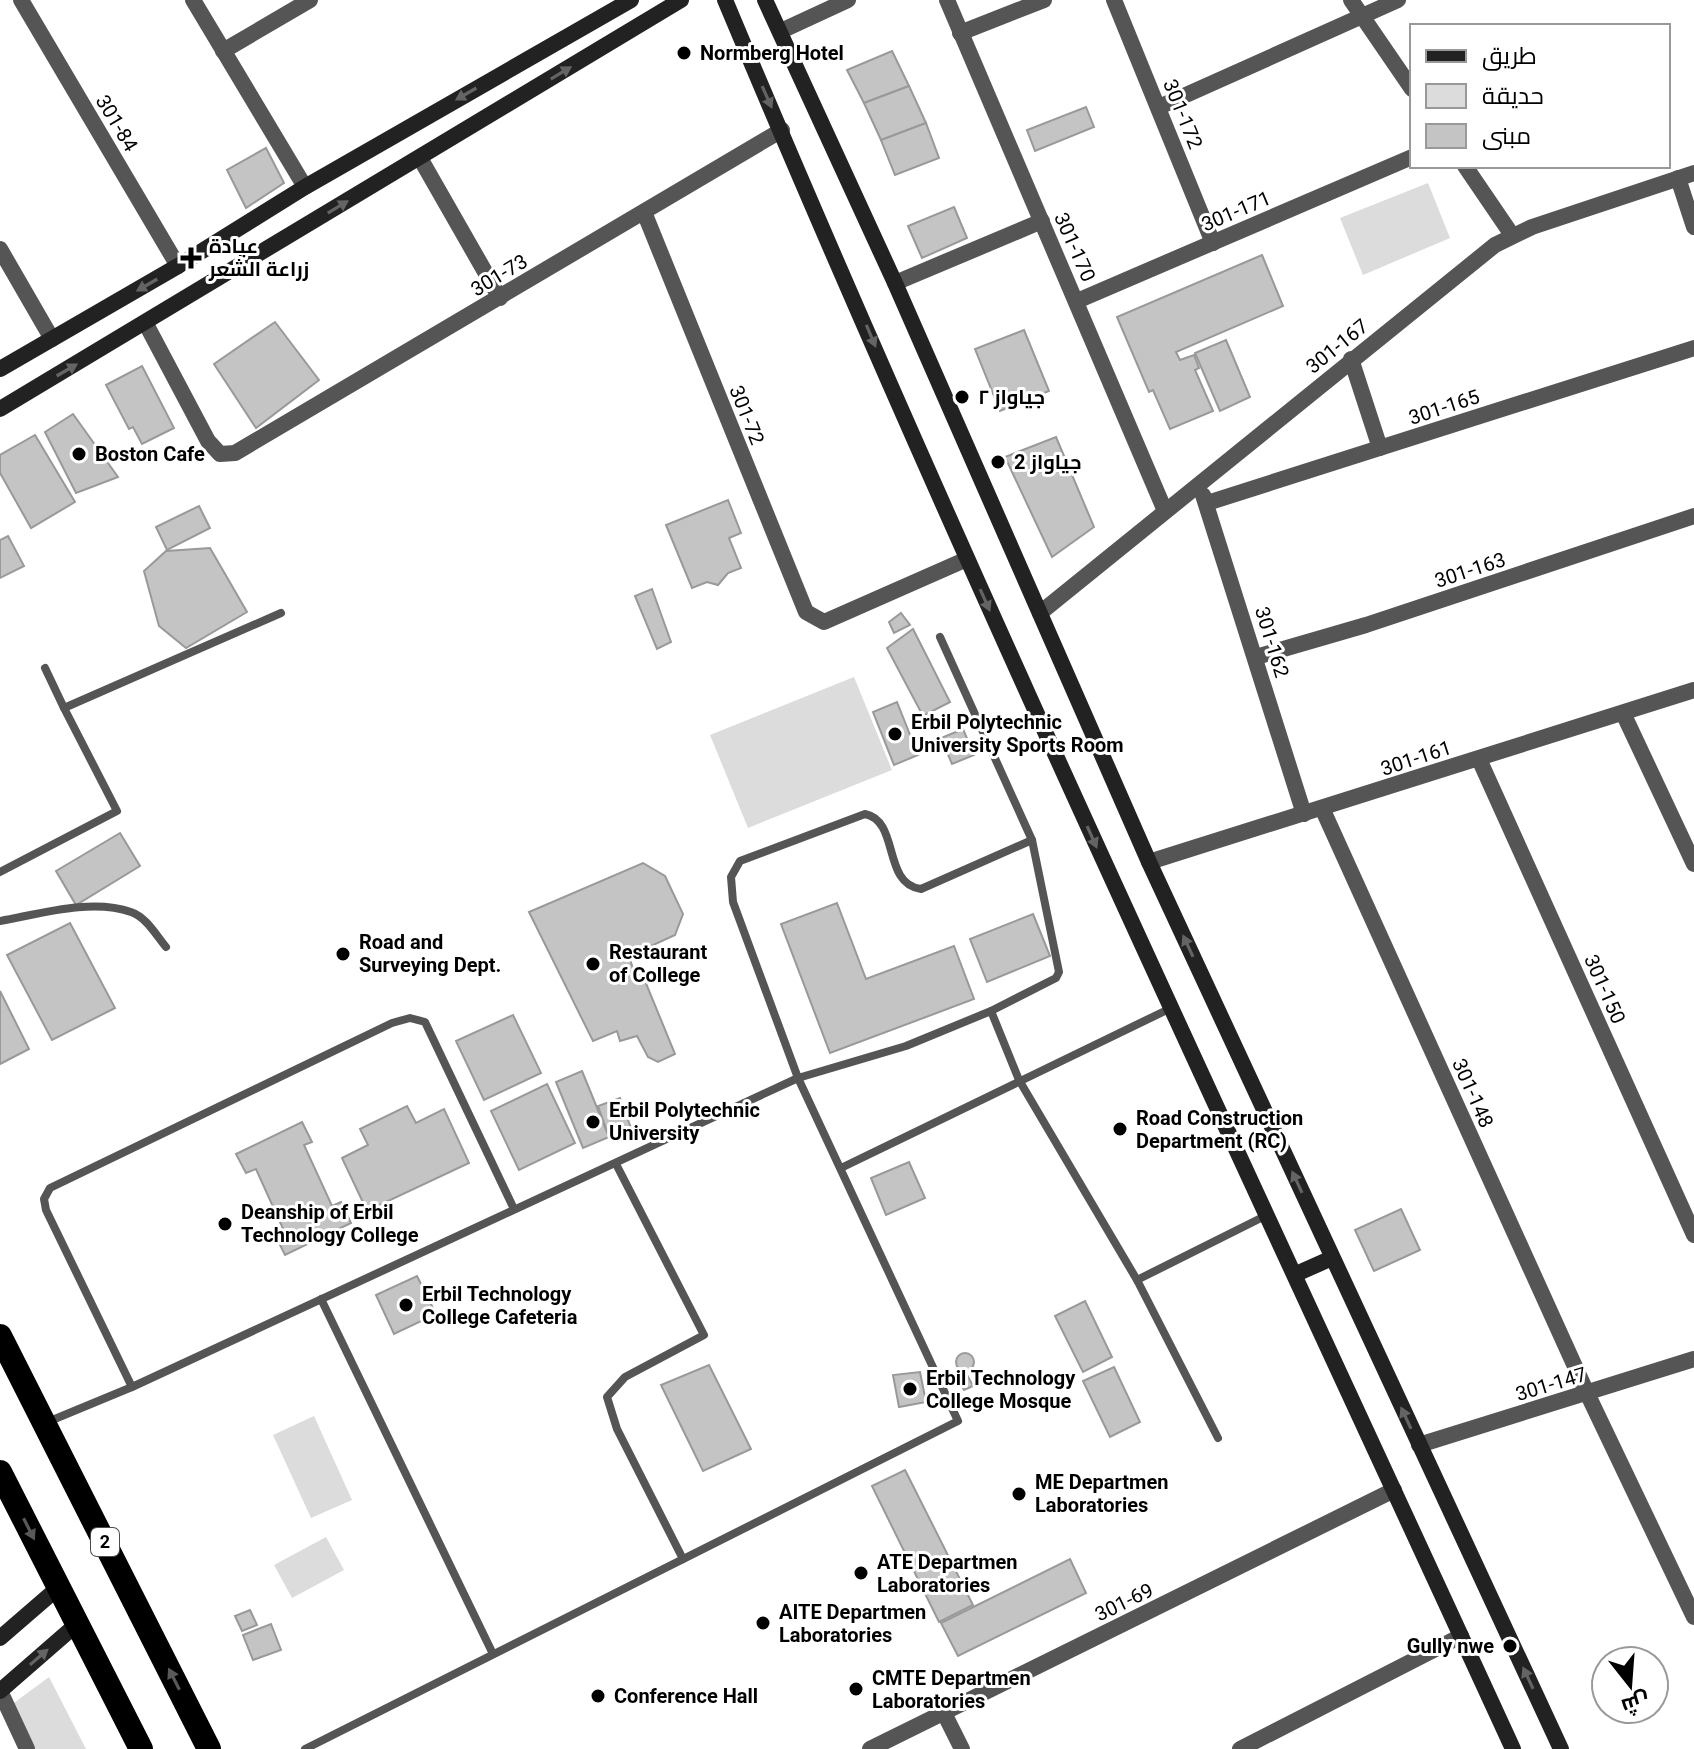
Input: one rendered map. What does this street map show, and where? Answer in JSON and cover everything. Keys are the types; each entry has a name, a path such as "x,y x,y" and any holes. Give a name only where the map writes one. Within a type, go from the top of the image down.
{"highway":[{"name":"2","path":"0,1336 209,1749"},
{"path":"0,1472 141,1749"}],"main road":[{"path":"0,369 178,266 305,187 631,0"},
{"path":"0,409 681,0"},
{"path":"725,0 967,559 1169,1009 1296,1274 1513,1749"},
{"path":"765,0 895,283 1149,862 1561,1749"},
{"path":"1296,1274 1332,1258"},
{"path":"0,1638 59,1587"},
{"path":"0,1691 77,1624"}],"street":[{"name":"301-84","path":"21,0 178,266"},
{"path":"193,0 305,187"},
{"path":"223,51 310,0"},
{"path":"781,31 848,0"},
{"name":"301-170","path":"947,0 1165,511"},
{"path":"960,33 1044,0"},
{"name":"301-172","path":"1114,0 1213,243"},
{"path":"1351,0 1410,86"},
{"path":"1159,107 1398,0"},
{"name":"301-73","path":"146,324 208,441 220,454 235,453 782,130"},
{"path":"420,158 500,298"},
{"name":"301-171","path":"1077,301 1410,158"},
{"path":"1466,168 1512,235"},
{"path":"1686,176 1694,227"},
{"name":"301-167","path":"1040,613 1351,359 1512,235 1686,176"},
{"name":"301-72","path":"644,212 806,612 824,622 967,559"},
{"path":"895,283 1042,221"},
{"path":"0,249 52,339"},
{"name":"301-165","path":"1207,503 1694,348"},
{"path":"1351,359 1380,448"},
{"name":"301-162","path":"1198,484 1207,503 1304,814"},
{"name":"301-163","path":"1256,657 1404,613 1694,516"},
{"name":"301-161","path":"1149,862 1694,690"},
{"path":"1623,713 1694,864"},
{"name":"301-150","path":"1479,759 1694,1235"},
{"name":"301-148","path":"1322,808 1587,1393 1694,1617"},
{"name":"301-147","path":"1419,1445 1694,1359"},
{"name":"301-69","path":"870,1749 1394,1490"},
{"path":"1240,1749 1461,1636"},
{"path":"0,1691 27,1749"},
{"path":"944,1713 962,1749"}],"lane":[{"path":"64,708 281,613"},
{"path":"44,1423 132,1387 798,1078 906,1046 991,1011 1056,978 1059,972 1032,840 940,637"},
{"path":"0,872 117,811 45,668"},
{"path":"305,1749 958,1421 798,1078 733,902 731,877 740,861 865,814 879,823 902,881 910,887 921,889 1032,840"},
{"path":"0,921 61,911 118,909 132,912 145,920 166,947"},
{"path":"841,1168 1169,1009"},
{"path":"991,1011 1019,1080 1137,1280 1218,1438"},
{"path":"132,1387 46,1210 44,1199 50,1188 392,1023 410,1018 425,1022 514,1209"},
{"path":"616,1164 704,1335 625,1377 607,1397 617,1429 683,1559"},
{"path":"1137,1280 1268,1214"},
{"path":"321,1299 493,1654"}],"green space":[{"path":"1428,183 1450,238 1363,275 1340,218"},
{"path":"854,677 892,770 748,828 710,735"},
{"path":"314,1416 352,1500 311,1518 273,1435"},
{"path":"326,1537 344,1570 292,1598 274,1565"},
{"path":"49,1677 86,1749 31,1749 11,1705"}],"building":[{"path":"892,51 909,86 864,103 847,70"},
{"path":"909,86 926,123 881,140 864,103"},
{"path":"1086,107 1094,127 1035,151 1027,130"},
{"path":"926,123 939,158 895,175 881,140"},
{"path":"266,148 284,183 246,208 227,170"},
{"path":"954,207 967,238 922,258 908,226"},
{"path":"1262,255 1283,306 1176,352 1180,360 1194,355 1199,368 1195,370 1213,411 1170,429 1153,390 1149,392 1117,317"},
{"path":"275,322 319,380 256,428 214,364"},
{"path":"1024,330 1049,391 1000,411 975,349"},
{"path":"1226,340 1250,397 1220,411 1195,353"},
{"path":"142,366 174,428 142,444 133,427 129,429 106,385"},
{"name":"Boston Cafe","path":"73,414 118,477 76,493 45,432"},
{"path":"35,435 75,502 31,528 0,473 0,455"},
{"path":"1056,437 1094,527 1052,557 1005,457"},
{"path":"728,500 741,533 729,538 741,568 728,573 718,585 707,582 692,588 666,525"},
{"path":"199,506 210,528 167,550 156,527"},
{"path":"8,536 24,566 0,578 0,540"},
{"path":"210,548 247,612 186,648 159,626 144,571 166,551"},
{"path":"652,589 671,642 657,649 635,596"},
{"path":"901,613 910,625 894,633 889,622"},
{"path":"913,629 950,702 923,716 887,648"},
{"name":"Erbil Polytechnic University Sports Room","path":"897,702 918,755 894,765 873,712"},
{"path":"963,729 974,755 952,764 941,738"},
{"path":"120,833 140,866 76,905 56,871"},
{"name":"Restaurant of College","path":"643,863 665,876 683,914 675,935 629,956 634,972 643,976 675,1054 658,1062 648,1057 637,1036 620,1041 617,1031 593,1041 529,912"},
{"path":"837,903 866,979 954,946 974,999 830,1053 781,924"},
{"path":"1033,914 1050,956 987,982 970,939"},
{"path":"70,923 115,1008 52,1040 7,955"},
{"path":"0,991 29,1049 0,1064"},
{"path":"513,1015 541,1073 484,1100 456,1041"},
{"path":"582,1071 609,1137 583,1148 556,1082"},
{"path":"547,1084 575,1143 519,1170 491,1111"},
{"path":"620,1098 631,1128 609,1137 598,1106"},
{"path":"407,1106 416,1123 444,1109 469,1163 367,1211 342,1158 368,1145 360,1129"},
{"path":"302,1122 312,1142 304,1145 332,1206 341,1202 351,1223 285,1255 275,1235 284,1231 256,1169 246,1173 236,1154"},
{"path":"909,1162 925,1198 886,1215 871,1178"},
{"path":"1401,1209 1420,1250 1374,1271 1355,1230"},
{"name":"Erbil Technology College Cafeteria","path":"417,1276 436,1314 394,1334 376,1295"},
{"path":"1085,1301 1112,1357 1083,1372 1055,1316"},
{"path":"961,1353 969,1353 974,1362 972,1369 961,1371 956,1366 956,1358"},
{"path":"709,1365 751,1449 703,1471 661,1385"},
{"path":"1114,1367 1140,1422 1110,1437 1083,1381"},
{"path":"965,1371 973,1386 964,1390 956,1375"},
{"name":"Erbil Technology College Mosque","path":"920,1372 926,1402 899,1407 893,1375"},
{"path":"905,1470 973,1605 939,1622 872,1486"},
{"path":"1070,1559 1086,1593 958,1656 941,1623"},
{"path":"250,1610 257,1625 242,1631 235,1616"},
{"path":"271,1624 281,1650 253,1660 243,1635"}],"place":[{"name":"Normberg Hotel","path":"684,53"},
{"name":"عيادة زراعة الشعر","path":"191,258"},
{"name":"جیاواز ٢","path":"962,397"},
{"name":"Boston Cafe","path":"79,454"},
{"name":"جیاواز 2","path":"998,462"},
{"name":"Erbil Polytechnic University Sports Room","path":"895,734"},
{"name":"Road and Surveying Dept.","path":"343,954"},
{"name":"Restaurant of College","path":"593,964"},
{"name":"Erbil Polytechnic University","path":"593,1122"},
{"name":"Road Construction Department (RC)","path":"1120,1129"},
{"name":"Deanship of Erbil Technology College","path":"225,1224"},
{"name":"Erbil Technology College Cafeteria","path":"406,1305"},
{"name":"Erbil Technology College Mosque","path":"910,1389"},
{"name":"ME Departmen Laboratories","path":"1019,1494"},
{"name":"ATE Departmen Laboratories","path":"861,1573"},
{"name":"AITE Departmen Laboratories","path":"763,1623"},
{"name":"Gully nwe","path":"1510,1646"},
{"name":"CMTE Departmen Laboratories","path":"856,1689"},
{"name":"Conference Hall","path":"598,1696"}]}
